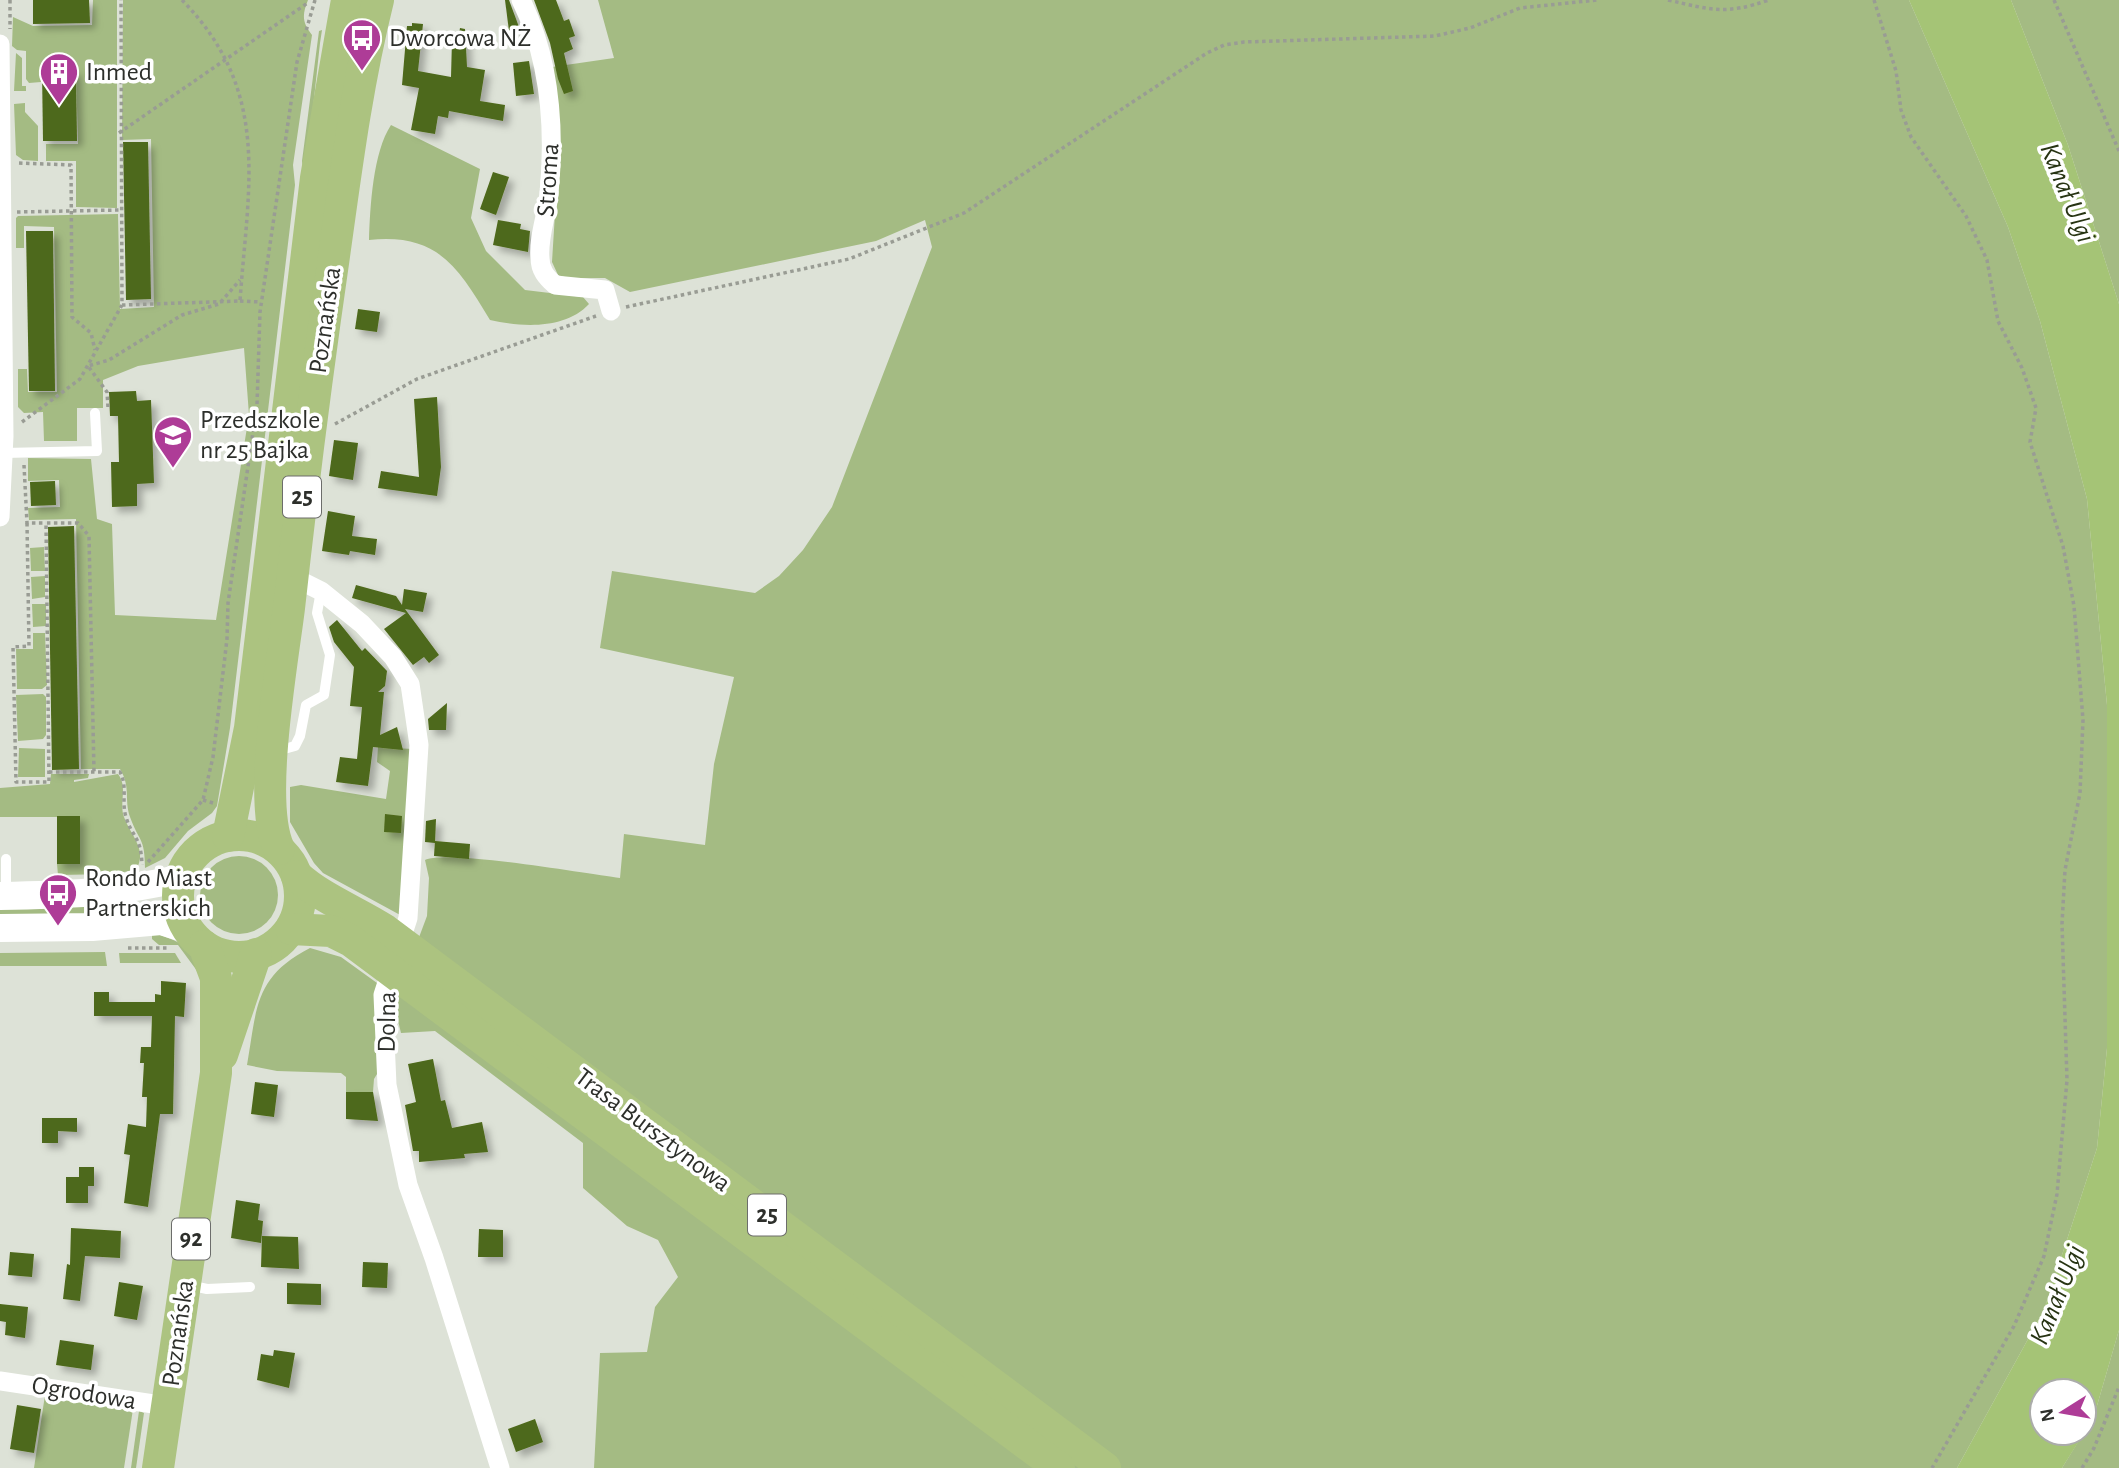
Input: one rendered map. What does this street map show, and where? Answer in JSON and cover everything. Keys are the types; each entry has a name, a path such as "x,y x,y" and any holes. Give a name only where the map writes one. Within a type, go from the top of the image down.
{"main road":[{"name":"Poznańska","path":"279,849 270,823 273,752 310,432 347,0"},
{"name":"Poznańska","path":"228,836 236,808 253,707 339,116 378,0"},
{"path":"197,938 180,910 181,878 199,850 228,836 260,838 279,849"},
{"name":"25","path":"279,849 297,876"},
{"path":"0,929 151,935 172,923 224,955 257,954 276,945 290,929 300,898 297,876"},
{"name":"Trasa Bursztynowa","path":"297,876 313,891 350,907 377,942 1059,1468"},
{"path":"3,896 90,893 144,880 181,878"},
{"name":"Trasa Bursztynowa","path":"290,929 331,930 377,942 1105,1468"},
{"name":"Poznańska","path":"158,1468 216,1073 216,978 197,938"},
{"name":"Poznańska","path":"216,1073 257,954"}],"street":[{"name":"Stroma","path":"521,0 537,40 552,135 549,197 540,258 542,271 555,285 605,289 611,311"},
{"path":"0,517 3,453 0,94 5,43"},
{"name":"Dolna","path":"292,577 321,591 362,624 393,657 410,684 419,745 408,918 383,995 387,1085 408,1185 500,1468"},
{"name":"Ogrodowa","path":"0,1381 167,1406"}],"lane":[{"path":"3,453 97,451 95,413"},
{"path":"273,752 295,746 300,736 306,705 324,695 330,655 317,613 321,591"},
{"path":"3,896 6,859"},
{"path":"185,1285 207,1289 250,1287"}],"path":[{"path":"5,43 10,0"},
{"path":"15,428 80,379 122,304 119,132 121,0"},
{"path":"182,0 202,20 226,60 247,121 249,172 240,301"},
{"path":"144,880 149,860 203,800 213,757 228,639 228,603 257,404 261,302 298,62 315,0"},
{"path":"310,432 352,417 417,379 611,311 708,287 849,259 945,222 964,213 1206,53 1224,45 1324,38 1407,39 1435,36 1471,29 1520,8 1597,0"},
{"path":"1668,0 1721,12 1742,9 1769,0"},
{"path":"1874,0 1896,71 1901,110 1910,137 1966,216 1987,260 1998,321 2022,368 2036,408 2030,443 2063,546 2074,606 2083,720 2080,793 2065,870 2062,924 2067,1080 2057,1194 2044,1256 2014,1325 1931,1468"},
{"path":"2054,0 2119,151"},
{"path":"119,132 309,2"},
{"path":"12,158 18,163 71,165 72,317 91,333 96,352"},
{"path":"14,212 120,210"},
{"path":"88,366 109,360 182,315 223,302 241,278"},
{"path":"122,304 261,302"},
{"path":"24,460 30,646 13,647 16,782 48,782 46,523"},
{"path":"27,523 78,523 89,536 94,772"},
{"path":"49,772 120,772 125,782 126,817 141,844 144,880"},
{"path":"2082,1468 2119,1387"}],"shaded area":[{"path":"93,0 117,0 117,208 76,207 76,161 46,161 46,144 78,144 76,69 42,70 41,82 29,83 26,79 26,51 12,46 13,17 33,26 92,25"},
{"path":"123,0 308,0 304,18 312,35 293,165 295,185 230,728 217,806 188,831 165,858 145,868 143,845 130,817 125,782 120,769 81,769 76,519 29,520 28,508 60,507 59,480 28,481 28,458 91,459 97,519 112,524 115,615 216,620 249,415 244,348 138,366 103,380 103,408 77,408 77,441 44,441 43,412 24,413 18,407 18,369 27,369 28,392 57,392 54,227 24,226 24,248 16,248 18,216 118,214 120,309 154,307 151,139 122,140"},
{"path":"598,0 1909,0 2008,227 2040,321 2087,499 2107,705 2107,1048 2097,1148 2044,1310 1957,1468 594,1468 600,1353 647,1352 655,1307 678,1277 658,1240 627,1226 583,1188 583,1143 435,1031 401,1033 394,1004 427,916 429,878 425,860 439,857 488,860 620,878 624,834 705,845 714,764 734,677 600,648 612,571 755,593 779,576 803,550 832,507 932,247 925,220 876,241 630,292 605,278 568,278 558,275 552,262 558,165 552,67 614,58"},
{"path":"2011,0 2119,0 2119,304 2068,145"},
{"path":"322,30 305,182 302,161 319,31"},
{"path":"16,53 22,58 22,86 26,86 26,91 14,91"},
{"path":"25,103 25,112 38,126 38,161 23,160 16,155 14,104"},
{"path":"391,125 480,169 471,218 486,251 525,290 583,297 589,304 568,318 555,322 529,325 490,320 456,270 429,248 393,239 369,240 376,165"},
{"path":"44,547 45,571 31,571 30,548"},
{"path":"45,576 45,597 32,599 31,577"},
{"path":"32,604 46,604 46,626 33,627"},
{"path":"33,633 45,633 47,685 42,689 17,689 16,649 33,649"},
{"path":"43,694 46,697 46,735 43,739 18,741 16,695"},
{"path":"378,747 412,749 402,916 323,873 314,863 290,822 290,787 301,785 386,799 390,771 377,762"},
{"path":"19,748 45,749 45,777 18,777"},
{"path":"51,774 89,774 88,778 74,782 118,774 123,789 124,817 139,849 136,870 112,874 58,875 57,864 80,817 0,817 0,788 50,784"},
{"path":"239,856 254,859 267,867 275,880 278,895 275,910 267,923 254,931 239,934 224,931 211,923 203,910 200,895 203,880 211,867 224,859"},
{"path":"134,901 135,912 0,918 0,906"},
{"path":"152,932 187,949 197,962 206,983 178,945 159,945 152,939"},
{"path":"310,948 341,957 377,983 380,1069 374,1079 373,1092 346,1092 346,1077 341,1073 277,1071 247,1065 257,1011 268,983 278,970"},
{"path":"105,952 107,966 0,966 0,953"},
{"path":"119,953 175,953 181,963 120,963"},
{"path":"2119,1330 2119,1468 2062,1468 2075,1447 2098,1447 2098,1402"},
{"path":"45,1395 133,1409 124,1468 34,1468"},
{"path":"139,1411 144,1413 136,1468 131,1468"}],"water":[{"name":"Kanał Ulgi","path":"1909,0 2011,0 2068,145 2119,304 2119,1330 2098,1402 2098,1377 2028,1377 2028,1447 2075,1447 2062,1468 1957,1468 2044,1310 2097,1148 2107,1048 2107,705 2087,499 2040,321 2008,227"}],"building":[{"path":"33,0 89,0 90,23 33,24"},
{"path":"505,0 509,0 519,27 509,31"},
{"path":"534,0 556,0 564,21 569,19 575,36 569,38 573,49 564,53 573,91 564,94 550,43"},
{"path":"412,23 423,24 418,71 451,77 452,40 458,40 460,28 465,29 467,67 485,70 480,101 505,105 503,121 449,111 448,118 438,116 435,134 411,130 419,88 402,85 407,26 412,26"},
{"path":"529,61 534,94 516,96 513,63"},
{"name":"Inmed","path":"42,70 76,70 77,141 43,141"},
{"path":"123,142 148,142 151,299 126,300"},
{"path":"493,172 509,177 496,215 480,209"},
{"path":"498,220 521,224 520,229 530,231 528,252 493,245"},
{"path":"26,231 53,231 55,391 29,391"},
{"path":"358,309 380,312 377,332 355,329"},
{"path":"136,391 137,401 151,400 154,483 137,484 137,506 112,507 111,462 119,462 118,416 110,416 109,392"},
{"path":"437,397 441,467 437,496 378,488 381,471 419,477 414,399"},
{"path":"334,440 358,443 353,480 329,476"},
{"path":"55,481 56,505 31,506 30,482"},
{"path":"328,511 355,516 352,536 377,539 375,555 350,551 349,555 322,551"},
{"path":"74,526 79,769 52,770 48,527"},
{"path":"356,585 396,596 402,605 404,589 427,593 423,612 405,609 439,655 429,663 424,657 413,665 384,629 406,613 352,598"},
{"path":"337,620 362,651 365,648 387,671 385,686 378,692 384,692 380,735 397,727 403,750 373,747 368,786 336,782 340,757 357,759 362,707 350,706 354,667 334,642 329,627"},
{"path":"447,703 446,730 429,730 428,719"},
{"path":"385,814 402,816 401,833 384,832"},
{"path":"57,816 80,816 80,864 57,864"},
{"path":"436,819 435,843 425,842 426,821"},
{"path":"435,841 470,844 469,859 434,856"},
{"path":"161,981 186,983 184,1017 175,1016 173,1114 160,1114 148,1207 124,1203 130,1155 124,1154 128,1124 146,1127 147,1097 142,1097 144,1063 140,1063 141,1047 151,1047 152,1016 94,1016 94,992 109,992 109,1002 155,1002 155,994 161,995"},
{"path":"433,1059 441,1101 445,1100 452,1128 482,1122 488,1152 464,1154 465,1158 419,1162 419,1151 413,1151 405,1105 416,1102 408,1064"},
{"path":"255,1082 278,1085 274,1117 251,1114"},
{"path":"346,1092 373,1092 378,1121 346,1119"},
{"path":"42,1118 77,1118 77,1132 58,1131 58,1143 42,1143"},
{"path":"79,1167 94,1167 94,1186 88,1186 88,1203 66,1203 66,1177 79,1177"},
{"path":"236,1200 260,1204 258,1220 263,1221 261,1243 231,1238"},
{"path":"71,1228 121,1231 120,1258 85,1256 80,1301 63,1299 67,1264 70,1265"},
{"path":"479,1229 503,1230 503,1257 478,1257"},
{"path":"262,1236 298,1237 299,1269 261,1267"},
{"path":"10,1252 34,1254 32,1277 8,1275"},
{"path":"363,1262 388,1263 387,1288 362,1287"},
{"path":"119,1282 143,1286 137,1320 114,1316"},
{"path":"287,1283 321,1284 321,1305 287,1304"},
{"path":"0,1304 28,1307 25,1338 5,1335 6,1322 0,1321"},
{"path":"60,1340 94,1345 91,1370 56,1365"},
{"path":"274,1350 295,1353 289,1388 257,1380 261,1354 273,1356"},
{"path":"17,1405 41,1409 34,1453 10,1449"},
{"path":"535,1419 543,1442 516,1452 508,1429"}],"place":[{"name":"Dworcowa NŻ","path":"362,72"},
{"name":"Inmed","path":"59,106"},
{"name":"Przedszkole nr 25 Bajka","path":"173,469"},
{"name":"Rondo Miast Partnerskich","path":"58,927"}]}
